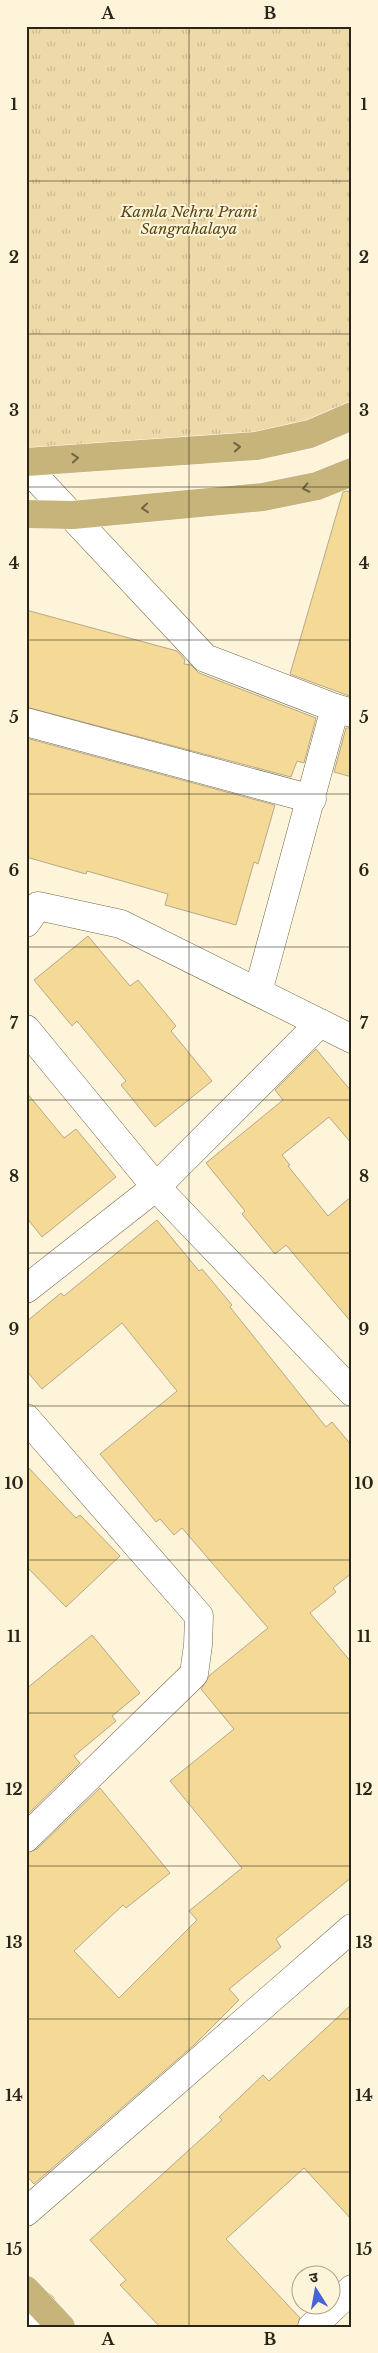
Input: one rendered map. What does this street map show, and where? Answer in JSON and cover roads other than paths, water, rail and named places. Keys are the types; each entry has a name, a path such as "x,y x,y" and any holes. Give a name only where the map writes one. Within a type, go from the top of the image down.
{"main road":[{"path":"26,462 256,446 310,434 352,416"},
{"path":"26,514 73,515 263,497 317,486 352,472"},
{"path":"31,2306 61,2327"}],"street":[{"path":"26,468 73,515 205,658 344,711 312,799 258,992"},
{"path":"26,722 312,799"},
{"path":"30,911 121,924 352,1039"},
{"path":"26,1289 156,1187 320,1023"},
{"path":"26,1029 156,1187 352,1392"},
{"path":"26,1418 199,1616 194,1674 26,1838"},
{"path":"26,2212 352,1928"},
{"path":"312,2327 352,2289"}],"park label":[{"name":"Kamla Nehru Prani Sangrahalaya","path":"189,220"}]}
